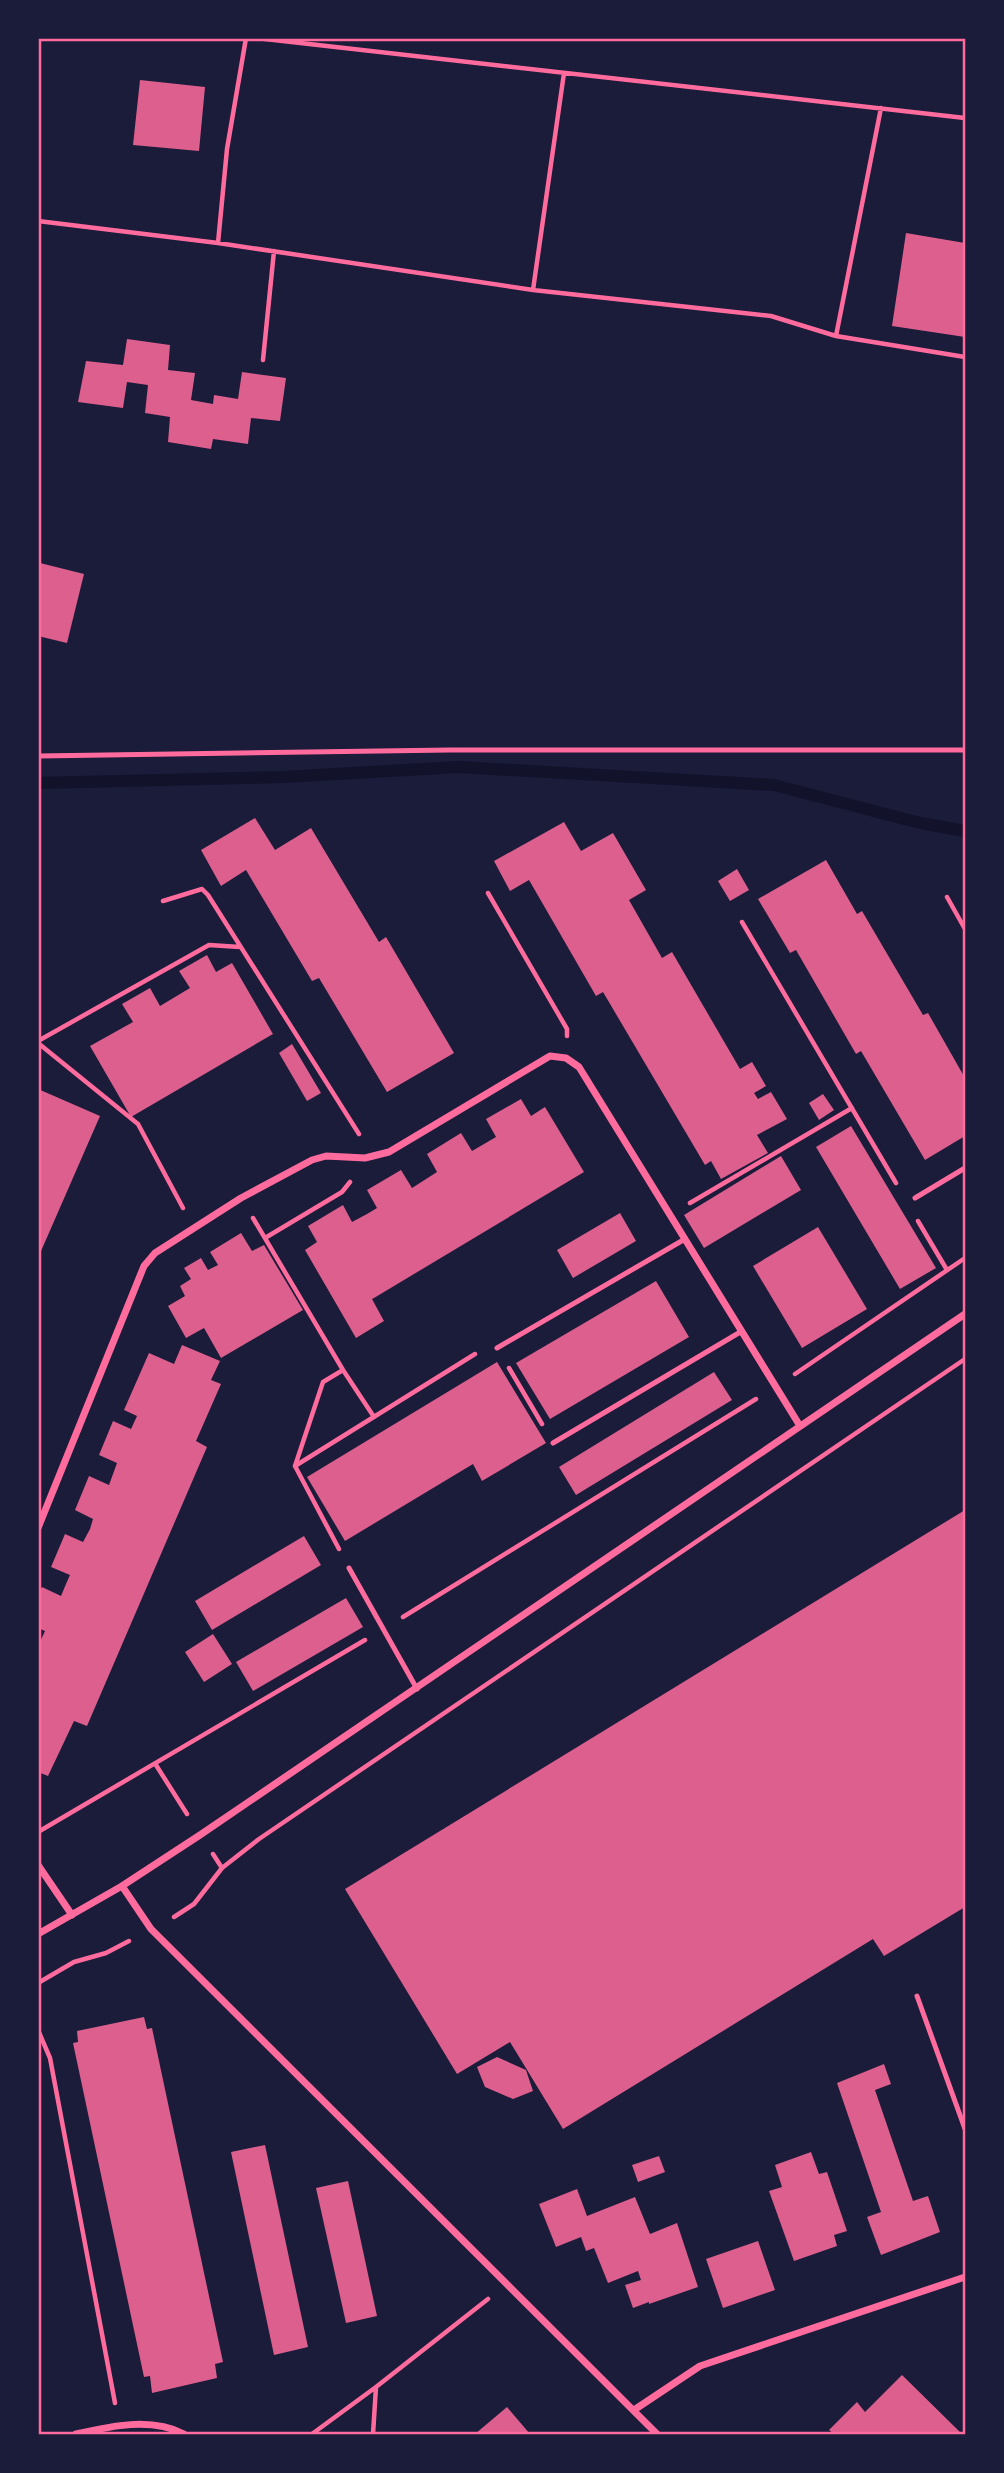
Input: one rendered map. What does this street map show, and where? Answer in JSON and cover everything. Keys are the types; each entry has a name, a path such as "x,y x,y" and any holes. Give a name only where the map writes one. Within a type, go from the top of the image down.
{"street":[{"path":"38,1528 144,1266 155,1253 241,1198 312,1160 326,1156 373,1157 389,1152 550,1056 566,1058 579,1067 800,1426"},
{"path":"38,1934 122,1886 417,1689 965,1314"},
{"path":"38,1865 72,1915"},
{"path":"122,1886 151,1929 657,2434"},
{"path":"634,2410 700,2366 965,2277"},
{"path":"76,2434 120,2424 171,2428 184,2434"}],"lane":[{"path":"38,757 450,750 965,750"},
{"path":"915,1198 965,1168"},
{"path":"497,1348 685,1239"},
{"path":"553,1443 743,1331"},
{"path":"349,1568 417,1689"},
{"path":"916,1996 965,2129"}],"path":[{"path":"218,243 227,149 246,38"},
{"path":"256,38 965,118"},
{"path":"533,290 564,73"},
{"path":"836,336 881,108"},
{"path":"38,221 218,243 533,290 771,316 836,336 965,356"},
{"path":"262,360 274,251"},
{"path":"163,901 202,889 208,895 373,1157"},
{"path":"488,893 567,1029 566,1058"},
{"path":"947,897 965,929"},
{"path":"742,922 900,1190"},
{"path":"194,1227 138,1124 38,1042 209,945 240,947"},
{"path":"671,1214 852,1108"},
{"path":"265,1238 342,1192"},
{"path":"241,1198 374,1417"},
{"path":"914,1213 947,1270"},
{"path":"38,1832 384,1628 776,1387 965,1258"},
{"path":"295,1466 482,1350 497,1348 553,1443"},
{"path":"38,1983 74,1962 107,1953 194,1904 222,1868 259,1839 965,1359"},
{"path":"344,1370 323,1382 295,1466 349,1568"},
{"path":"38,2030 50,2058 120,2424"},
{"path":"312,2434 508,2283"},
{"path":"373,2434 376,2387"}],"building":[{"path":"140,80 205,87 199,151 133,145"},
{"path":"906,233 965,243 965,337 892,326"},
{"path":"127,339 170,345 168,370 195,373 191,400 213,404 214,395 238,399 242,372 286,378 280,421 251,418 248,444 213,439 211,449 168,442 170,417 145,413 148,385 127,382 123,408 78,402 86,361 123,365"},
{"path":"40,563 84,574 67,643 38,636"},
{"path":"255,818 275,850 311,828 379,942 386,937 454,1053 387,1092 319,978 312,981 246,870 221,886 201,850"},
{"path":"564,822 581,851 613,833 646,890 629,900 662,958 672,952 740,1069 752,1062 766,1086 754,1093 758,1099 771,1092 787,1119 757,1135 768,1153 721,1179 711,1161 705,1165 603,992 596,996 529,880 510,891 494,861"},
{"path":"826,860 857,914 862,911 923,1015 928,1013 965,1078 965,1136 925,1160 861,1051 856,1054 796,950 790,953 758,899"},
{"path":"737,869 749,890 730,901 718,881"},
{"path":"207,955 216,972 232,963 273,1034 131,1117 90,1046 133,1022 122,1004 150,988 160,1006 190,988 179,971"},
{"path":"292,1044 321,1093 307,1101 279,1053"},
{"path":"38,1089 100,1116 38,1258"},
{"path":"823,1094 834,1110 819,1120 809,1103"},
{"path":"521,1099 531,1116 545,1107 584,1172 372,1299 384,1321 356,1338 305,1250 317,1242 308,1226 343,1205 352,1222 377,1208 367,1190 401,1170 412,1188 437,1172 427,1154 461,1133 472,1151 496,1137 486,1119"},
{"path":"851,1126 936,1268 900,1289 816,1147"},
{"path":"781,1156 801,1190 704,1248 684,1215"},
{"path":"620,1213 636,1241 573,1278 557,1250"},
{"path":"818,1227 867,1309 802,1348 753,1266"},
{"path":"241,1233 252,1251 264,1245 303,1310 221,1358 204,1328 186,1338 168,1306 185,1296 180,1286 191,1279 184,1268 201,1258 208,1270 218,1265 210,1252"},
{"path":"656,1281 689,1337 550,1419 516,1363"},
{"path":"182,1345 220,1361 211,1380 221,1384 196,1441 207,1447 87,1726 74,1721 48,1776 38,1772 38,1646 45,1631 38,1628 38,1595 42,1587 61,1596 70,1575 51,1567 65,1534 83,1542 90,1529 93,1519 75,1510 89,1476 109,1485 117,1463 99,1455 113,1421 131,1429 137,1416 124,1410 149,1353 174,1364"},
{"path":"497,1362 546,1443 482,1481 473,1464 345,1541 307,1477"},
{"path":"714,1372 732,1400 576,1495 559,1467"},
{"path":"965,1510 965,1907 884,1956 873,1939 563,2129 510,2042 457,2074 345,1889"},
{"path":"304,1536 321,1565 212,1630 195,1601"},
{"path":"346,1598 363,1627 253,1691 236,1662"},
{"path":"213,1634 232,1664 204,1682 185,1652"},
{"path":"144,2017 147,2029 152,2028 223,2362 215,2364 217,2378 152,2393 150,2376 144,2377 73,2043 78,2042 77,2031"},
{"path":"497,2057 526,2070 533,2091 513,2099 485,2087 477,2067"},
{"path":"884,2064 891,2084 875,2090 913,2201 928,2196 940,2232 881,2255 867,2217 881,2212 837,2083"},
{"path":"265,2145 308,2347 274,2355 231,2152"},
{"path":"811,2152 819,2174 827,2172 847,2231 834,2235 837,2246 794,2261 769,2191 782,2187 775,2165"},
{"path":"659,2156 665,2172 638,2182 632,2165"},
{"path":"348,2181 377,2316 346,2323 316,2188"},
{"path":"577,2189 587,2216 635,2197 650,2234 677,2223 698,2287 633,2308 625,2285 641,2280 638,2271 608,2283 594,2248 586,2251 581,2237 556,2247 539,2204"},
{"path":"758,2241 775,2290 723,2308 706,2259"},
{"path":"902,2375 962,2434 834,2434 829,2430 857,2402 865,2412"},
{"path":"507,2407 530,2434 475,2434"}],"waterway":[{"path":"38,783 284,777 458,767 774,785 920,823 965,831"}]}
